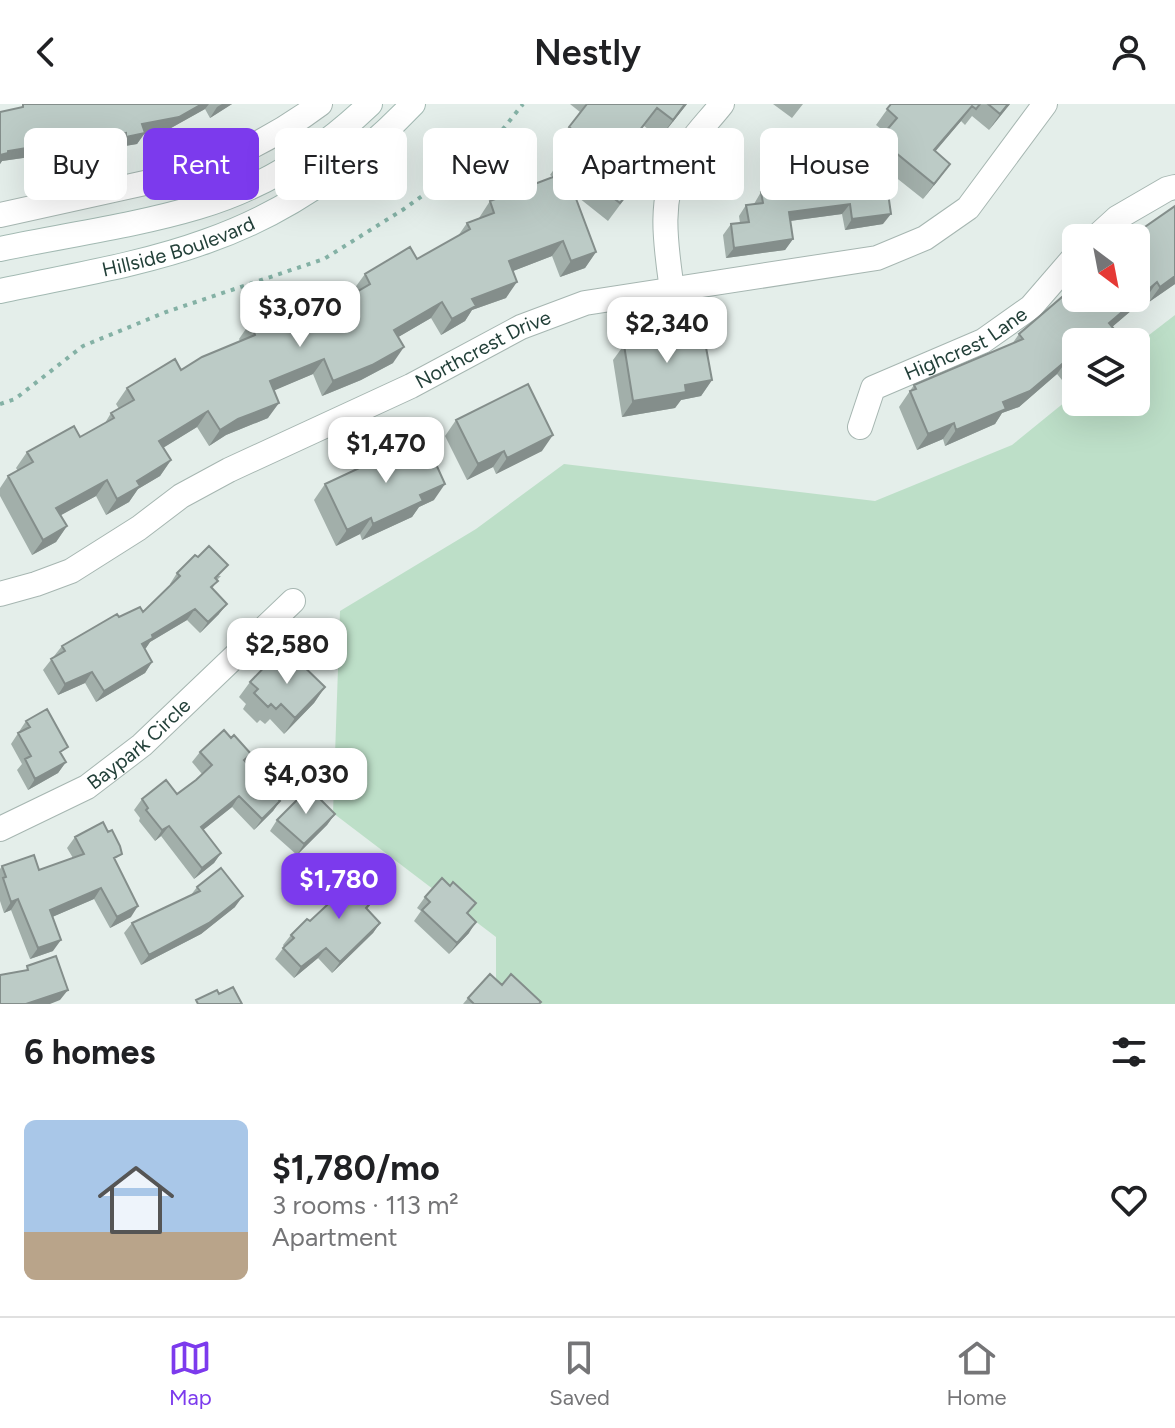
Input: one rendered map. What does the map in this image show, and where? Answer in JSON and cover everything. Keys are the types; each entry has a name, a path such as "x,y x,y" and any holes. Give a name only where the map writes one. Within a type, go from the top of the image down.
{"street":[{"path":"0,215 190,173 271,137 320,104"},
{"name":"Hillside Boulevard","path":"0,249 174,214 224,198 271,177 305,157 370,104"},
{"name":"Hillside Boulevard","path":"0,291 156,257 207,242 254,222 341,169 382,136 413,104"},
{"path":"672,290 665,234 667,195 680,158 722,104"},
{"name":"Northcrest Drive","path":"0,594 71,571 139,528 181,496 229,470 411,386 521,327 585,303 877,258 925,238 968,208 1045,104"},
{"path":"1110,224 1175,187"},
{"name":"Highcrest Lane","path":"860,427 873,388 983,341 1031,307 1062,271"},
{"name":"Baypark Circle","path":"0,829 87,787 142,745 293,601"}],"path":[{"path":"0,404 15,399 83,346 166,312 324,259 404,209 487,149 523,104"}],"green space":[{"path":"1175,315 1175,1004 517,1004 496,979 496,937 333,813 340,611 476,529 564,464 875,501 1012,445 1062,404 1062,416 1150,416 1150,334"}],"building":[{"path":"23,104 202,104 179,117 142,124 143,133 127,137 127,128 24,128 24,148 0,155 0,112 23,107"},
{"path":"587,104 685,104 673,120 657,108 641,128 569,127"},
{"path":"891,104 980,104 976,109 972,106 934,150 950,164 934,184 898,155 898,128 888,128 897,118 887,109"},
{"path":"988,104 1008,104 1000,114"},
{"path":"553,177 553,200 576,200 596,252 571,261 563,241 509,261 517,282 472,299 476,306 452,319 442,302 394,330 404,347 372,365 333,381 324,359 270,381 279,403 238,419 220,430 208,411 159,441 171,460 137,481 140,486 117,499 107,480 56,508 67,526 43,540 8,476 33,462 27,452 74,426 80,437 114,418 111,413 134,400 127,388 175,359 181,370 202,357 255,335 250,323 298,303 304,315 346,298 370,284 365,274 410,247 417,259 470,229 467,223 494,213 490,201 537,200 537,183"},
{"path":"762,200 889,200 891,214 852,219 850,204 789,212 793,239 734,248 731,224 749,222 746,205 763,203"},
{"path":"1175,206 1175,276 1160,287 1157,282 1150,288 1150,224"},
{"path":"1062,297 1062,312 1122,312 1109,323 1113,328 1062,328 1062,364 1030,391 1003,402 1006,409 956,430 954,423 928,434 910,391 916,389 914,385 1023,339 1019,334"},
{"path":"703,331 712,380 685,385 686,392 633,401 624,345"},
{"path":"528,384 553,435 507,458 504,451 478,464 456,420"},
{"path":"419,440 421,445 426,442 445,484 420,495 423,501 373,524 371,518 347,530 325,484"},
{"path":"209,546 228,565 211,587 227,604 208,622 195,609 152,635 153,638 142,644 152,662 104,691 92,672 65,684 51,659 65,651 62,646 117,614 119,617 140,607 143,612 180,576 177,573 195,555 198,557"},
{"path":"276,655 287,666 295,658 325,687 295,718 281,704 276,709 271,704 268,707 254,693 258,689 250,682"},
{"path":"47,709 68,747 60,752 66,762 35,779 25,759 31,756 18,733 30,727 26,721"},
{"path":"224,730 231,738 234,735 251,754 244,760 280,801 262,819 239,796 201,827 221,853 202,868 169,826 162,830 146,810 148,808 142,799 166,780 177,794 196,780 212,765 200,752"},
{"path":"309,788 335,814 304,844 277,820"},
{"path":"103,822 108,832 112,830 120,846 122,854 114,858 138,906 117,917 101,888 50,910 61,940 38,948 18,899 11,902 2,866 34,855 39,870 84,854 75,837"},
{"path":"368,865 387,884 366,908 380,923 340,962 326,948 301,967 283,948 294,938 291,935 340,893 336,889 354,872 357,876"},
{"path":"221,868 243,896 209,923 149,955 132,923 200,891 197,887"},
{"path":"442,878 450,886 453,882 476,903 467,913 476,922 457,943 422,910 430,902 425,897"},
{"path":"56,956 68,990 26,1004 0,1004 0,975 28,970 27,966"},
{"path":"490,974 502,985 511,974 541,1002 474,1004 468,998"},
{"path":"233,987 242,1004 198,1004 196,1000 217,990 219,994"}]}
